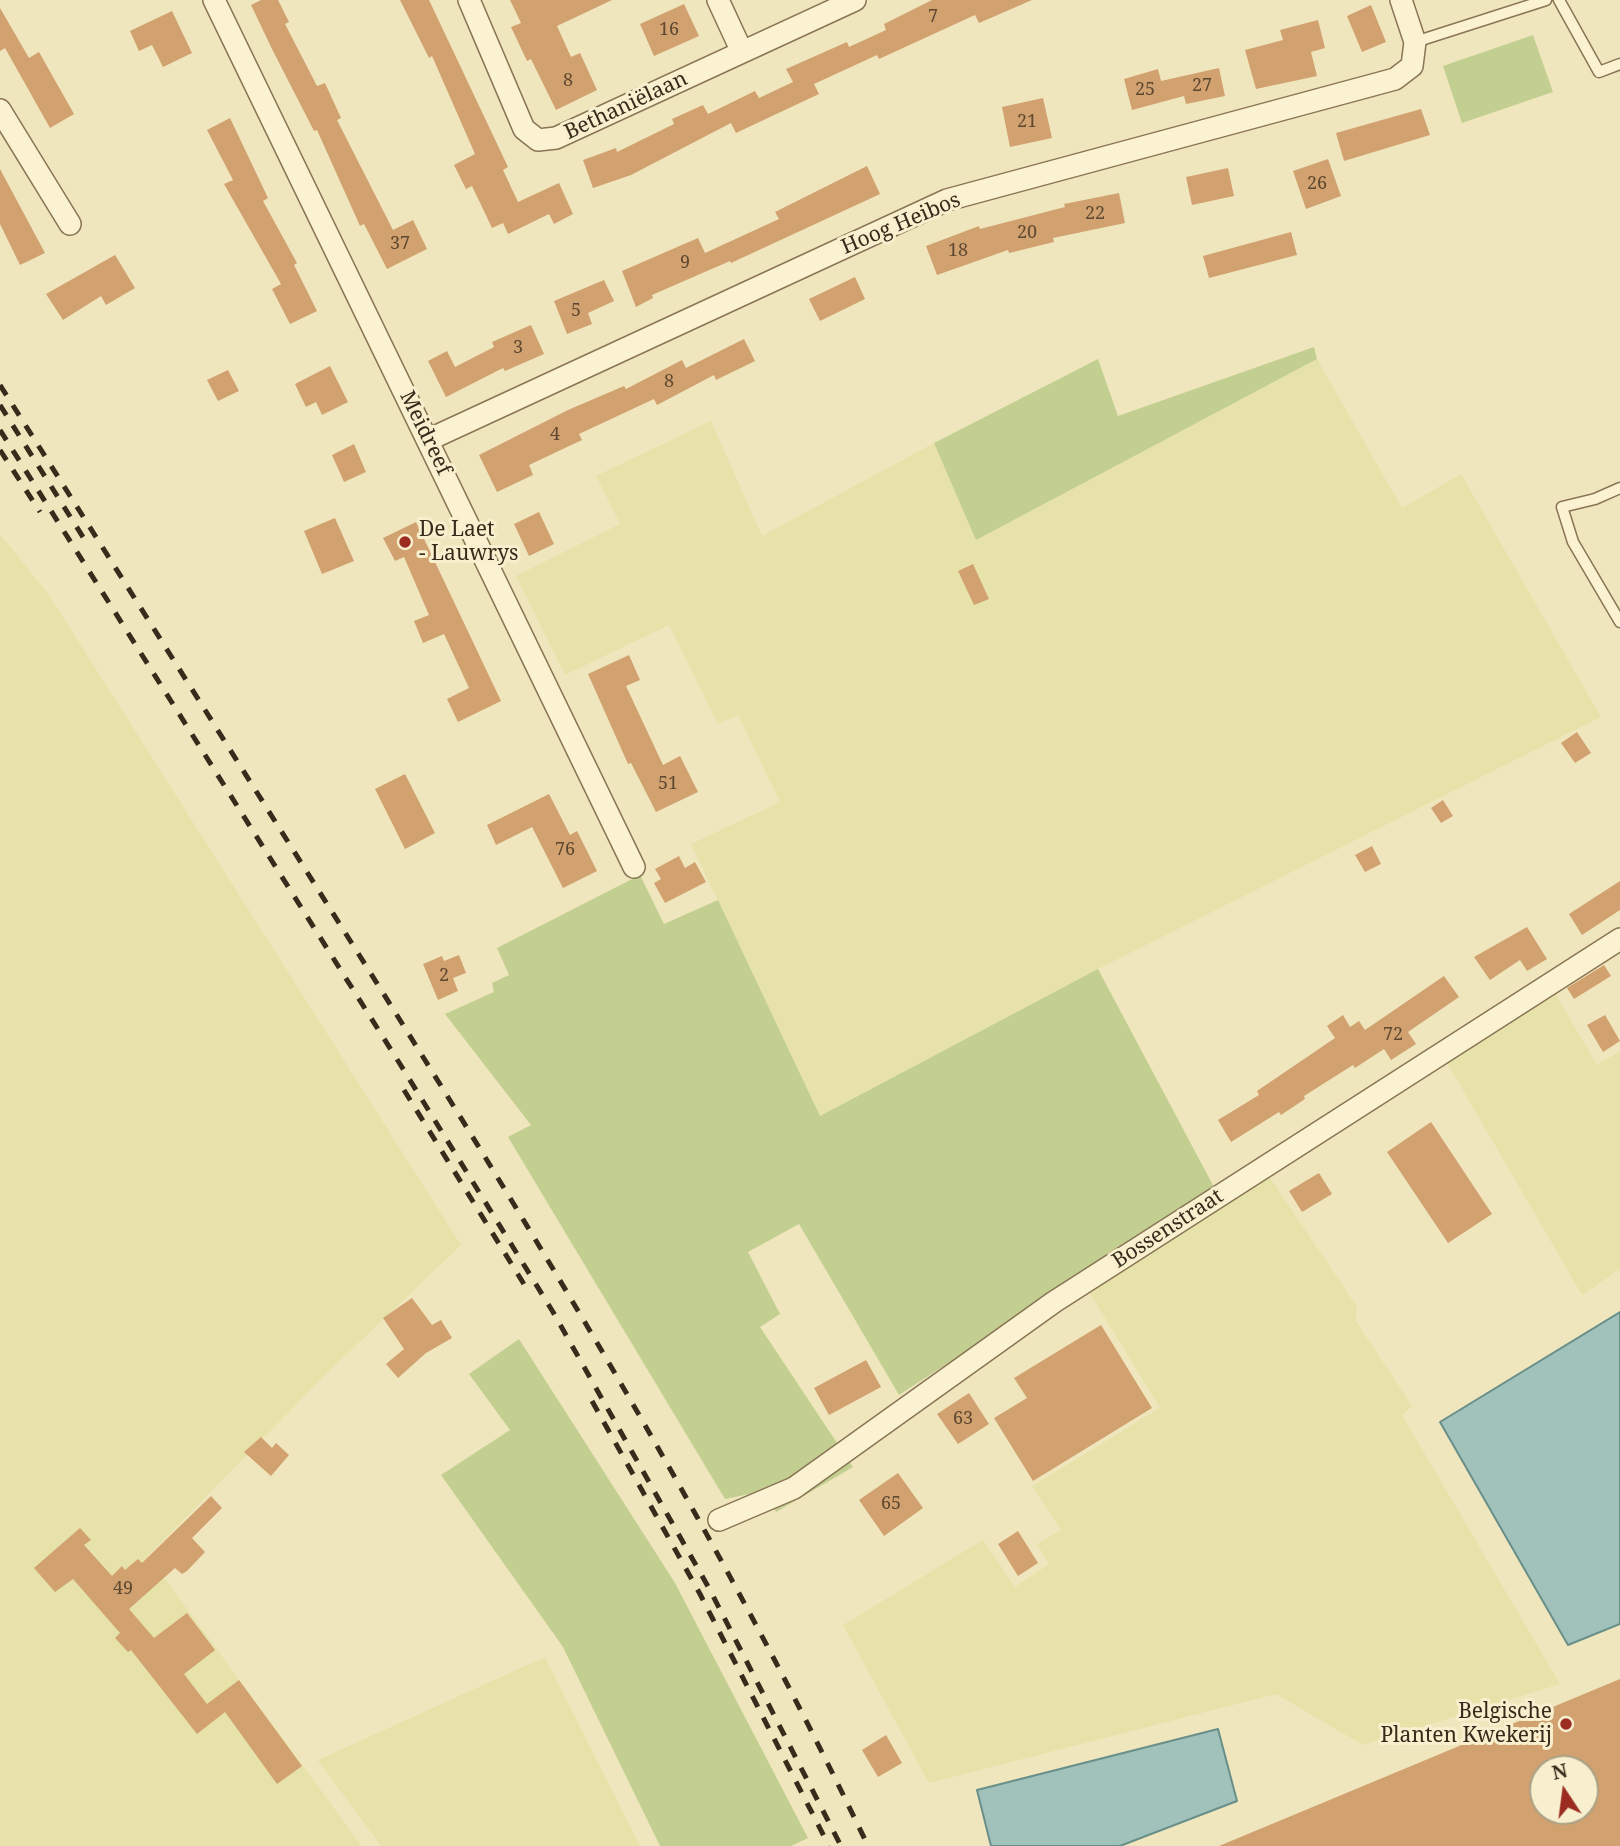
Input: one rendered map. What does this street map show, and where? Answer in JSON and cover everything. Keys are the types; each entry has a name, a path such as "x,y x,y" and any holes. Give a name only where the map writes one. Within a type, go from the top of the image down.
{"street":[{"name":"Meidreef","path":"214,0 634,867"},
{"name":"Bethaniëlaan","path":"469,0 524,129 538,140 556,138 856,0"},
{"path":"718,0 742,52"},
{"path":"1401,0 1415,42"},
{"name":"Hoog Heibos","path":"428,440 947,200 1395,79 1412,66 1415,42"},
{"path":"0,110 70,224"},
{"name":"Bossenstraat","path":"719,1520 794,1488 1054,1302 1620,939"}],"lane":[{"path":"1415,42 1546,0"},
{"path":"1559,0 1599,72 1620,64"},
{"path":"1620,488 1595,499 1562,506 1573,542 1620,622"}],"shaded area":[{"path":"1317,359 1402,508 1461,474 1601,717 1098,969 820,1116 691,844 780,802 738,715 718,724 669,625 565,675 516,576 620,524 596,476 711,421 762,536 934,443 976,539"},
{"path":"0,534 49,595 461,1245 330,1370 148,1556 362,1846 0,1846"},
{"path":"1553,990 1597,1065 1620,1051 1620,1269 1582,1295 1446,1061"},
{"path":"1267,1173 1357,1307 1355,1320 1412,1406 1402,1415 1560,1684 1363,1745 1276,1694 929,1783 843,1625 983,1540 1015,1587 1049,1564 1037,1544 1061,1530 1032,1486 1160,1408 1088,1290"},
{"path":"545,1657 640,1846 381,1846 318,1760"}],"green space":[{"path":"1533,35 1553,92 1462,123 1443,66"},
{"path":"1314,347 1317,359 976,540 934,443 1098,359 1118,416"},
{"path":"640,875 664,924 718,900 820,1116 1098,969 1215,1189 899,1395 799,1224 748,1252 780,1314 760,1327 853,1467 776,1512 764,1491 725,1499 508,1137 531,1125 445,1014 494,992 492,983 509,975 497,948"},
{"path":"519,1339 675,1583 808,1838 791,1846 660,1846 563,1647 441,1475 510,1430 469,1374"}],"water":[{"path":"1620,1312 1620,1624 1568,1645 1440,1422"},
{"path":"1218,1729 1237,1801 1120,1846 991,1846 977,1790"}],"building":[{"path":"261,0 278,0 289,22 285,24 317,86 325,83 341,118 337,120 393,230 413,220 427,249 387,269 364,224 360,226 317,130 314,131 251,5"},
{"path":"400,0 429,0 508,167 503,170 518,202 559,183 573,214 554,224 549,214 508,234 503,223 492,228 472,186 466,189 454,165 475,154 432,56 429,58"},
{"path":"510,0 612,0 557,26 571,57 580,53 597,90 556,110 531,59 527,61 511,27 521,23"},
{"path":"932,0 1032,0 979,23 975,15 879,59 877,55 814,84 819,94 736,133 731,123 631,175 593,188 583,160 616,148 617,152 674,124 672,119 703,105 708,114 755,91 759,98 793,82 786,69 847,42 849,47 886,30 884,24"},
{"path":"684,4 699,36 654,56 640,24"},
{"path":"1371,5 1386,42 1362,52 1347,16"},
{"path":"0,8 29,58 39,52 74,114 50,128 5,48 0,51"},
{"path":"172,11 192,53 163,67 152,45 139,51 130,31"},
{"path":"1318,20 1325,48 1311,52 1317,76 1256,89 1245,50 1283,40 1280,30"},
{"path":"1219,68 1225,96 1186,104 1184,96 1132,110 1124,79 1158,69 1161,81"},
{"path":"1043,98 1052,138 1010,147 1002,107"},
{"path":"1421,109 1430,135 1344,161 1336,133"},
{"path":"230,118 268,198 263,201 297,263 294,265 317,311 290,324 272,289 281,284 224,184 233,180 207,130"},
{"path":"1328,159 1341,196 1306,209 1293,171"},
{"path":"867,166 880,194 731,263 730,261 652,295 653,298 636,307 622,271 698,238 705,253 779,219 775,212"},
{"path":"1228,168 1234,196 1192,205 1186,177"},
{"path":"0,169 45,253 20,265 0,224"},
{"path":"1119,193 1125,223 1053,238 1054,242 1009,253 1008,250 937,275 926,246 979,226 980,229 1065,207 1064,204"},
{"path":"1291,232 1297,255 1209,278 1203,256"},
{"path":"115,255 135,288 106,305 101,296 63,320 46,294"},
{"path":"855,277 865,299 820,321 809,299"},
{"path":"604,280 614,301 588,313 592,324 567,334 554,301"},
{"path":"531,325 544,354 505,371 503,368 446,397 428,361 447,351 455,367 494,347 492,342"},
{"path":"744,339 755,361 716,380 714,375 657,405 654,399 579,434 582,440 529,465 533,475 497,492 479,455 568,410 624,386 626,389 682,360 686,368"},
{"path":"330,366 348,402 322,415 316,402 306,407 295,384"},
{"path":"228,370 239,391 218,401 207,380"},
{"path":"354,444 366,472 344,482 332,455"},
{"path":"539,512 554,544 529,556 514,524"},
{"path":"335,518 354,561 322,574 304,531"},
{"path":"416,522 501,701 458,722 447,699 469,688 444,634 423,643 414,621 429,615 404,557 395,561 383,538"},
{"path":"973,564 989,599 974,605 958,571"},
{"path":"629,655 640,680 626,686 663,765 680,756 698,792 656,812 631,763 628,764 588,674"},
{"path":"1577,732 1591,753 1575,763 1561,743"},
{"path":"405,774 435,833 405,849 375,789"},
{"path":"549,794 570,835 577,831 597,871 563,888 532,827 496,845 487,825"},
{"path":"1443,800 1453,816 1441,823 1431,808"},
{"path":"1372,846 1381,864 1365,872 1355,855"},
{"path":"679,856 685,868 695,862 706,882 665,903 654,883 661,879 655,869"},
{"path":"1620,881 1620,910 1582,935 1569,914"},
{"path":"1527,927 1547,959 1527,971 1520,960 1490,980 1474,957"},
{"path":"459,955 466,973 453,978 458,991 438,1000 423,964 442,956 444,961"},
{"path":"1604,965 1611,976 1574,999 1567,988"},
{"path":"1444,976 1459,997 1408,1032 1416,1044 1391,1060 1384,1049 1355,1068 1353,1065 1304,1096 1305,1099 1281,1115 1279,1112 1231,1142 1218,1120 1259,1095 1257,1091 1335,1038 1327,1026 1343,1015 1350,1027 1359,1021 1365,1030"},
{"path":"1605,1015 1620,1041 1603,1052 1587,1025"},
{"path":"1431,1122 1492,1214 1448,1243 1387,1152"},
{"path":"1319,1173 1332,1194 1302,1212 1289,1191"},
{"path":"412,1298 432,1325 441,1320 452,1338 426,1353 398,1378 386,1364 404,1349 383,1318"},
{"path":"1101,1325 1152,1408 1033,1481 994,1418 1027,1398 1014,1378"},
{"path":"866,1360 881,1387 829,1415 814,1388"},
{"path":"969,1393 989,1424 958,1444 937,1414"},
{"path":"261,1437 272,1448 276,1443 289,1455 271,1476 244,1452"},
{"path":"898,1473 923,1508 884,1536 859,1500"},
{"path":"211,1496 222,1508 192,1538 205,1552 182,1574 175,1568 129,1609 154,1638 187,1613 215,1650 184,1674 207,1704 239,1680 302,1766 277,1784 225,1712 197,1734 131,1650 128,1652 115,1638 120,1633 73,1579 55,1592 34,1568 80,1528 91,1540 84,1545 112,1576 122,1566 125,1570 138,1559 142,1563"},
{"path":"1018,1531 1038,1563 1018,1576 998,1544"},
{"name":"Belgische Planten Kwekerij","path":"1620,1679 1620,1846 1219,1846"},
{"path":"886,1735 902,1763 878,1777 862,1750"}],"railway":[{"path":"0,385 420,1052 623,1386 750,1614 868,1846"},
{"path":"0,405 88,545"},
{"path":"0,430 400,1064 553,1312 710,1590 841,1846"},
{"path":"0,450 40,512"},
{"path":"404,1090 527,1289"},
{"path":"592,1401 700,1594 829,1846"}],"place":[{"name":"De Laet - Lauwrys","path":"405,542"},
{"name":"Belgische Planten Kwekerij","path":"1566,1724"}]}
